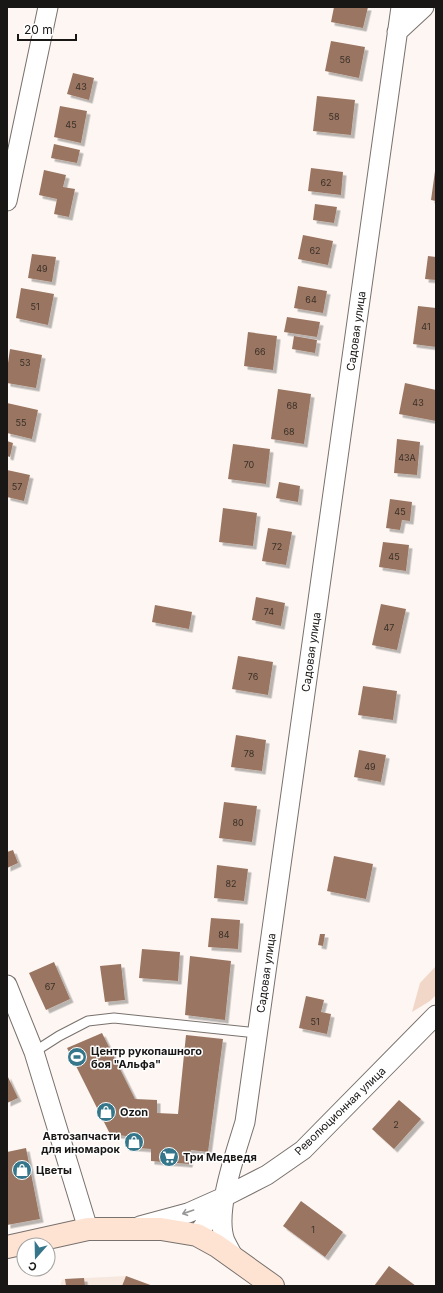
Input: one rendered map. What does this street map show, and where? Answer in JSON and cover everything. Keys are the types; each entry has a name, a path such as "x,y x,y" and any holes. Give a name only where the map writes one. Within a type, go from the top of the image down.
{"main road":[{"path":"7,1247 88,1229 161,1229 197,1235 234,1258 273,1286"}],"street":[{"path":"7,201 48,7"},
{"name":"Садовая улица","path":"224,1197 245,1122 400,7"},
{"path":"397,32 424,7"},
{"path":"7,985 34,1052 88,1229"},
{"name":"Революционная улица","path":"224,1197 267,1175 303,1150 436,1015"},
{"path":"131,1228 188,1212 224,1197"},
{"path":"197,1235 224,1197"},
{"path":"224,1197 222,1222 225,1241 234,1258"}],"lane":[{"path":"34,1052 59,1036 88,1021 114,1018 258,1033"}],"shaded area":[{"path":"436,966 436,995 430,1001 412,1012 420,983"},
{"path":"126,1276 154,1286 60,1286 62,1280 65,1279"}],"building":[{"path":"334,7 368,7 363,28 331,22"},
{"path":"331,41 365,47 359,78 325,71"},
{"path":"73,73 94,78 89,100 67,94"},
{"path":"317,96 355,100 351,135 313,131"},
{"path":"60,106 87,111 81,143 54,137"},
{"path":"54,144 80,150 77,163 51,158"},
{"path":"311,168 343,172 341,195 308,191"},
{"path":"44,170 66,175 63,187 75,189 69,217 54,214 57,199 39,195"},
{"path":"436,171 436,201 431,200"},
{"path":"315,204 337,207 334,223 313,220"},
{"path":"303,235 333,241 328,265 298,259"},
{"path":"32,254 56,257 52,282 28,278"},
{"path":"428,256 436,257 436,280 425,279"},
{"path":"298,286 327,291 323,313 294,308"},
{"path":"21,288 54,294 48,325 16,318"},
{"path":"418,306 436,308 436,347 413,344"},
{"path":"287,317 320,322 317,337 284,332"},
{"path":"248,332 277,336 273,370 244,366"},
{"path":"294,336 317,340 315,353 292,349"},
{"path":"10,349 42,355 36,388 7,383"},
{"path":"405,383 436,390 436,421 399,414"},
{"path":"278,389 311,394 304,444 271,439"},
{"path":"7,403 38,410 32,439 7,433"},
{"path":"397,439 420,442 417,475 394,473"},
{"path":"7,441 13,443 10,457 7,456"},
{"path":"233,444 270,449 266,484 228,479"},
{"path":"7,470 30,475 24,501 7,497"},
{"path":"279,482 300,486 298,502 276,498"},
{"path":"390,499 412,502 410,521 402,520 400,530 386,528"},
{"path":"223,508 257,513 253,546 219,542"},
{"path":"268,528 292,532 286,565 262,561"},
{"path":"383,542 409,545 406,571 379,567"},
{"path":"256,597 285,603 281,626 252,620"},
{"path":"381,604 406,609 397,650 372,645"},
{"path":"155,605 192,612 189,629 152,622"},
{"path":"238,656 273,662 268,695 232,689"},
{"path":"363,686 397,691 393,720 358,715"},
{"path":"236,735 266,740 262,771 231,767"},
{"path":"359,750 386,755 381,782 354,777"},
{"path":"224,802 257,806 252,842 219,838"},
{"path":"13,850 18,863 7,868 7,852"},
{"path":"334,856 373,864 366,899 327,891"},
{"path":"217,865 248,869 244,901 214,898"},
{"path":"211,918 240,920 238,949 208,947"},
{"path":"320,934 325,934 323,946 318,945"},
{"path":"142,949 180,952 178,981 139,978"},
{"path":"190,956 231,961 225,1020 185,1015"},
{"path":"54,962 70,999 46,1010 29,973"},
{"path":"121,964 125,1000 105,1002 100,966"},
{"path":"306,996 324,1000 321,1012 331,1014 327,1034 299,1028"},
{"path":"102,1033 135,1099 157,1100 157,1113 178,1114 186,1035 223,1039 208,1152 191,1150 189,1164 151,1161 151,1149 125,1147 126,1136 110,1134 67,1048"},
{"path":"7,1075 18,1098 7,1103"},
{"path":"399,1100 421,1119 394,1149 372,1129"},
{"path":"26,1148 40,1219 7,1225 7,1152"},
{"path":"301,1201 343,1232 325,1257 283,1226"},
{"path":"389,1266 416,1286 374,1286"},
{"path":"126,1276 153,1286 122,1286"},
{"path":"84,1278 85,1286 66,1286 65,1279"}],"place":[{"name":"Центр рукопашного боя \"Альфа\"","path":"77,1057"},
{"name":"Ozon","path":"106,1112"},
{"name":"Автозапчасти для иномарок","path":"134,1142"},
{"name":"Три Медведя","path":"169,1157"},
{"name":"Цветы","path":"22,1170"}]}
